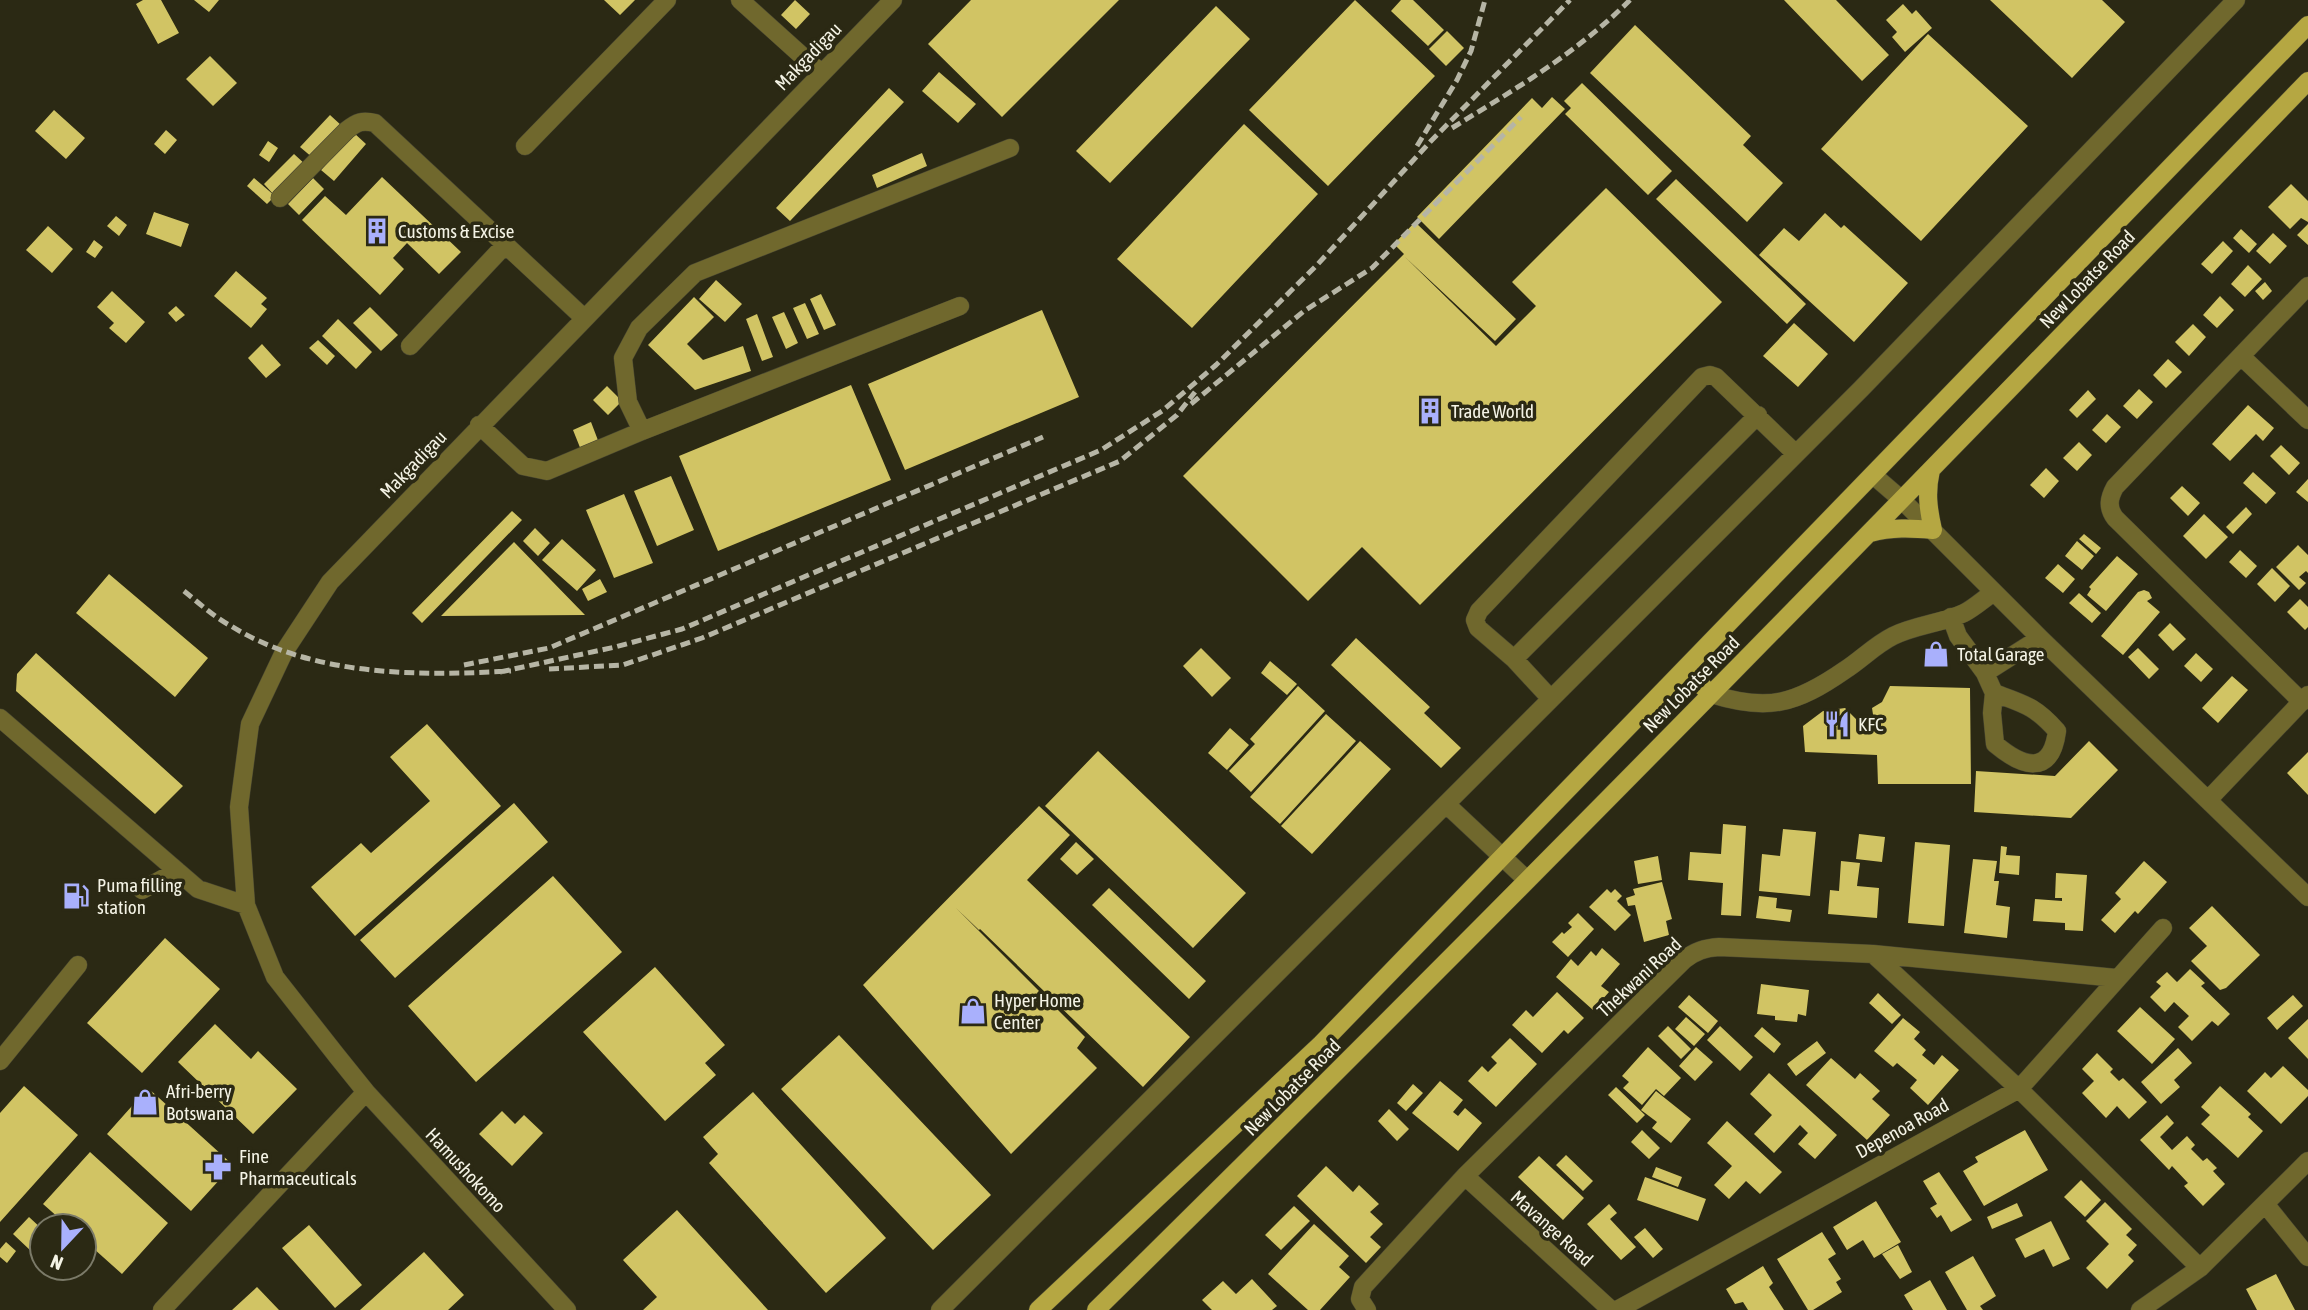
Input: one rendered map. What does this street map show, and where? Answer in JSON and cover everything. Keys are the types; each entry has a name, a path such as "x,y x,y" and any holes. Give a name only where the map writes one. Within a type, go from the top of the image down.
{"main road":[{"path":"1038,1310 1321,1044 2308,25"},
{"name":"New Lobatse Road","path":"1096,1310 1333,1077 1870,533 2308,81"},
{"path":"1870,533 1882,529 1911,527 1933,530 1927,505 1931,470"},
{"path":"1684,670 1711,694"}],"street":[{"path":"525,146 667,0"},
{"path":"740,0 821,73"},
{"name":"Makgadigau","path":"337,1056 275,977 246,905 239,807 250,724 284,652 330,582 893,0"},
{"path":"940,1310 1796,454 2236,0"},
{"path":"280,198 347,130 366,120 380,125 584,318"},
{"path":"642,431 628,402 623,358 639,328 695,273 1010,148"},
{"path":"410,346 505,245"},
{"path":"2208,800 2305,699 2110,511 2109,503 2115,487 2308,286"},
{"path":"479,425 523,466 547,471 960,306"},
{"path":"2242,357 2308,420"},
{"path":"1551,699 1514,659 1478,628 1475,620 1479,611 1702,377 1716,377 1796,454"},
{"path":"1514,659 1758,415"},
{"path":"1873,475 1902,499 2040,638 2308,897"},
{"path":"1711,694 1760,705 1782,703 1818,687 1846,670 1874,646 1894,635 1965,612 1994,592"},
{"path":"1951,617 1958,636 1985,673 1994,693"},
{"path":"1985,673 2040,638"},
{"path":"0,718 198,889 246,905"},
{"path":"1446,804 1527,880"},
{"path":"142,890 177,871"},
{"name":"Depenoa Road","path":"1617,1310 2019,1089 2163,928"},
{"name":"Thekwani Road","path":"1367,1310 1360,1299 1363,1287 1465,1176 1684,960 1704,948 1873,954 2116,978"},
{"path":"1873,954 2019,1089 2200,1268"},
{"path":"0,1061 78,965"},
{"name":"Hamushokomo","path":"337,1056 366,1092 567,1310"},
{"path":"162,1310 366,1092"},
{"path":"2140,1310 2200,1268 2308,1161"},
{"name":"Mavange Road","path":"1465,1176 1612,1310"},
{"path":"2266,1205 2308,1257"}],"building":[{"path":"143,0 161,0 179,33 158,44 136,4"},
{"path":"194,0 219,0 209,12"},
{"path":"604,0 635,0 620,15"},
{"path":"795,0 810,14 796,29 781,15"},
{"path":"971,0 1119,0 1002,117 928,44"},
{"path":"1355,0 1435,76 1328,186 1249,110"},
{"path":"1401,0 1413,0 1444,30 1428,46 1391,11"},
{"path":"1784,0 1836,0 1889,55 1862,81"},
{"path":"1990,0 2102,0 2125,22 2072,78"},
{"path":"1903,4 1912,14 1916,10 1932,28 1905,52 1892,37 1897,32 1886,20"},
{"path":"1216,6 1250,39 1110,183 1076,151"},
{"path":"1635,25 1751,136 1743,145 1783,183 1747,222 1590,73"},
{"path":"1447,31 1464,48 1446,66 1429,49"},
{"path":"1928,34 2028,126 1921,241 1821,149"},
{"path":"210,56 237,83 213,106 186,79"},
{"path":"939,72 976,104 958,123 922,91"},
{"path":"1582,83 1672,171 1648,195 1565,114 1571,108 1564,101"},
{"path":"889,88 904,102 790,221 776,208"},
{"path":"1552,97 1565,109 1439,239 1417,217 1532,98 1542,108"},
{"path":"54,110 85,138 66,159 35,131"},
{"path":"330,115 342,126 313,158 300,147"},
{"path":"1244,124 1318,194 1192,328 1117,259"},
{"path":"166,130 177,140 165,154 154,144"},
{"path":"354,133 366,144 334,181 321,170"},
{"path":"268,141 278,148 269,162 259,155"},
{"path":"922,153 927,166 877,188 872,175"},
{"path":"294,154 306,165 275,196 264,184"},
{"name":"Customs & Excise","path":"382,177 461,252 439,274 407,243 393,258 404,269 380,295 302,220 325,196 346,215"},
{"path":"254,178 275,196 267,204 247,186"},
{"path":"313,178 324,189 299,215 288,204"},
{"path":"1676,179 1806,304 1787,324 1656,199"},
{"path":"2291,184 2308,201 2308,222 2301,218 2290,229 2268,207"},
{"name":"Trade World","path":"1606,188 1722,302 1420,605 1362,547 1308,601 1183,476 1404,254 1394,244 1415,222 1516,319 1495,341 1405,257 1496,346 1536,306 1512,282"},
{"path":"154,212 189,224 181,247 146,234"},
{"path":"1825,213 1841,228 1844,225 1908,283 1854,342 1759,255 1784,228 1799,241"},
{"path":"116,216 127,225 119,236 107,226"},
{"path":"2308,224 2308,245 2297,235"},
{"path":"48,226 73,249 52,273 26,250"},
{"path":"2241,229 2257,244 2249,253 2233,238"},
{"path":"2273,233 2287,246 2270,264 2256,251"},
{"path":"94,240 103,247 95,258 86,252"},
{"path":"2223,241 2233,251 2212,274 2201,264"},
{"path":"2248,265 2262,279 2245,297 2231,284"},
{"path":"236,271 267,298 261,304 267,309 251,328 214,296"},
{"path":"716,280 742,304 725,322 699,299"},
{"path":"2265,282 2272,291 2263,300 2255,291"},
{"path":"112,291 145,322 126,343 109,328 114,323 97,307"},
{"path":"821,294 836,325 824,330 810,299"},
{"path":"2220,296 2234,310 2217,328 2203,315"},
{"path":"694,297 714,317 687,344 703,360 743,346 751,371 695,390 648,345"},
{"path":"805,303 819,334 807,339 793,308"},
{"path":"176,306 185,315 176,322 168,313"},
{"path":"370,307 398,335 381,351 353,323"},
{"path":"1042,310 1079,397 905,470 868,384"},
{"path":"784,312 798,343 786,349 772,317"},
{"path":"757,314 773,357 762,361 746,319"},
{"path":"338,319 372,352 356,369 322,336"},
{"path":"1794,323 1828,354 1798,387 1763,356"},
{"path":"2193,324 2206,337 2189,356 2175,342"},
{"path":"318,340 335,356 327,365 309,348"},
{"path":"262,344 281,365 266,378 248,358"},
{"path":"2168,359 2182,372 2166,388 2153,375"},
{"path":"851,385 891,480 718,551 679,456"},
{"path":"607,386 622,401 608,415 593,400"},
{"path":"2139,389 2153,402 2137,419 2123,406"},
{"path":"2088,390 2096,399 2077,418 2069,410"},
{"path":"2248,405 2274,428 2263,441 2256,434 2230,461 2212,444"},
{"path":"2107,414 2121,427 2106,443 2092,430"},
{"path":"591,422 599,443 581,450 573,430"},
{"path":"2079,442 2092,455 2077,471 2063,458"},
{"path":"2281,445 2300,463 2289,475 2270,456"},
{"path":"2046,468 2059,481 2044,498 2030,485"},
{"path":"2253,472 2276,493 2266,504 2243,483"},
{"path":"671,476 694,530 657,546 634,491"},
{"path":"2308,479 2308,502 2296,492"},
{"path":"2182,486 2200,503 2188,516 2170,498"},
{"path":"624,494 653,563 614,578 586,510"},
{"path":"2246,507 2252,514 2233,534 2226,527"},
{"path":"512,511 522,520 422,623 412,613"},
{"path":"2204,514 2228,537 2206,559 2183,536"},
{"path":"535,528 550,543 538,556 523,541"},
{"path":"2084,534 2101,548 2096,554 2079,539"},
{"path":"562,539 596,570 577,591 542,560"},
{"path":"2077,541 2094,556 2082,570 2065,556"},
{"path":"514,542 585,615 441,616"},
{"path":"2298,545 2308,555 2308,573 2306,571 2299,577 2306,583 2299,590 2276,567"},
{"path":"2240,550 2257,566 2246,578 2229,562"},
{"path":"2117,556 2138,574 2106,611 2087,595 2091,589 2089,587"},
{"path":"2058,564 2075,579 2063,593 2045,578"},
{"path":"2272,568 2290,586 2275,602 2257,584"},
{"path":"109,574 208,658 175,697 76,613"},
{"path":"600,579 607,592 588,601 582,589"},
{"path":"2138,592 2149,592 2152,598 2147,601 2160,612 2123,655 2101,636"},
{"path":"2079,593 2101,613 2092,623 2069,603"},
{"path":"2300,599 2308,607 2308,627 2305,630 2287,612"},
{"path":"2170,623 2186,639 2173,651 2158,635"},
{"path":"1356,638 1430,707 1424,713 1461,748 1441,768 1331,665"},
{"path":"1201,648 1231,678 1212,697 1183,666"},
{"path":"2138,648 2159,669 2149,679 2128,657"},
{"path":"36,653 183,786 155,814 16,691 17,674"},
{"path":"2196,653 2213,669 2201,682 2184,666"},
{"path":"1270,661 1297,684 1287,695 1261,673"},
{"path":"2232,676 2248,690 2218,723 2202,708"},
{"path":"1298,686 1325,711 1251,792 1229,771 1255,744 1250,739"},
{"path":"1890,686 1970,688 1971,784 1878,784 1877,755 1805,752 1803,726 1823,711 1845,708 1859,722 1874,721 1872,708 1882,702"},
{"path":"1326,714 1356,741 1280,824 1250,797"},
{"path":"427,724 501,806 355,936 311,887 361,843 371,853 430,801 390,757"},
{"path":"1230,728 1249,745 1227,770 1208,753"},
{"path":"1360,741 1391,769 1312,854 1281,826"},
{"path":"2089,741 2118,770 2071,818 1974,812 1976,771 2055,776"},
{"path":"1098,751 1246,893 1193,948 1045,806"},
{"path":"2308,752 2308,795 2287,773"},
{"path":"514,803 548,842 395,978 360,940"},
{"path":"1039,806 1070,835 1027,880 1190,1037 1143,1087 956,908 1085,1037 1077,1048 1097,1068 1011,1154 863,985"},
{"path":"1723,824 1746,826 1741,916 1721,915 1723,883 1688,880 1690,852 1721,854"},
{"path":"1783,829 1816,832 1810,896 1759,891 1762,854 1780,856"},
{"path":"1859,834 1885,837 1882,862 1856,859"},
{"path":"1076,842 1094,859 1077,875 1060,859"},
{"path":"1915,842 1950,845 1944,926 1908,923"},
{"path":"2001,846 2007,847 2006,855 2020,856 2019,875 1999,873"},
{"path":"1658,856 1662,880 1638,884 1634,861"},
{"path":"1973,859 1997,861 1994,881 1999,881 1996,905 2010,907 2007,938 1964,933"},
{"path":"1841,861 1860,863 1857,886 1879,888 1877,918 1828,914 1830,890 1839,891"},
{"path":"2144,861 2167,882 2138,914 2135,911 2115,933 2101,920 2121,899 2115,893"},
{"path":"2056,873 2087,875 2083,931 2065,930 2065,923 2033,921 2035,899 2062,901 2062,898 2055,898"},
{"path":"553,876 622,952 476,1082 408,1006"},
{"path":"1662,882 1672,919 1666,921 1669,935 1644,942 1635,905 1628,906 1626,898 1635,895 1633,889"},
{"path":"1109,888 1206,981 1189,999 1092,905"},
{"path":"1607,889 1611,893 1615,889 1622,896 1617,901 1631,915 1615,931 1589,907"},
{"path":"1759,896 1777,898 1776,908 1792,910 1790,922 1756,918"},
{"path":"2212,906 2260,955 2226,988 2220,990 2191,961 2207,946 2189,928"},
{"path":"1578,913 1594,929 1568,957 1552,942 1572,927 1568,923"},
{"path":"165,938 220,989 142,1073 87,1023"},
{"path":"1602,948 1620,964 1601,986 1609,992 1593,1010 1556,977 1571,959 1578,966 1591,951 1596,956"},
{"path":"655,967 725,1045 705,1063 716,1075 665,1121 583,1032"},
{"path":"2190,969 2205,983 2201,986 2230,1014 2218,1026 2212,1021 2192,1041 2178,1027 2189,1016 2174,1002 2165,1012 2150,997 2161,986 2156,982 2167,972 2177,982"},
{"path":"1761,984 1809,990 1806,1016 1798,1014 1797,1022 1775,1020 1775,1016 1757,1014"},
{"path":"1557,992 1584,1018 1568,1034 1564,1030 1542,1053 1512,1025 1526,1010 1533,1017"},
{"path":"1878,993 1901,1015 1892,1024 1869,1003"},
{"path":"1689,995 1718,1021 1708,1033 1678,1007"},
{"path":"2293,995 2303,1006 2277,1030 2267,1018"},
{"path":"2140,1007 2175,1039 2152,1064 2117,1031"},
{"path":"1686,1017 1705,1034 1694,1046 1675,1029"},
{"path":"1903,1018 1920,1032 1914,1039 1926,1050 1922,1055 1934,1065 1942,1055 1959,1070 1928,1105 1910,1088 1917,1080 1897,1063 1893,1067 1874,1051"},
{"path":"2308,1019 2308,1059 2288,1038"},
{"path":"215,1024 251,1059 258,1051 297,1089 253,1134 178,1062"},
{"path":"1668,1026 1691,1049 1681,1059 1658,1036"},
{"path":"1720,1026 1753,1057 1740,1071 1707,1040"},
{"path":"1762,1027 1781,1044 1774,1053 1754,1036"},
{"path":"839,1035 991,1195 933,1250 781,1089"},
{"path":"1510,1038 1537,1064 1496,1107 1468,1081 1482,1066 1488,1072 1497,1063 1491,1057"},
{"path":"1817,1041 1826,1053 1796,1076 1787,1064"},
{"path":"1648,1047 1681,1078 1664,1096 1656,1089 1642,1105 1623,1088 1629,1082 1622,1076"},
{"path":"1696,1047 1713,1062 1695,1081 1679,1066"},
{"path":"2178,1048 2192,1063 2174,1080 2180,1087 2161,1104 2141,1082"},
{"path":"2097,1053 2113,1069 2110,1072 2119,1081 2123,1078 2147,1102 2129,1119 2117,1106 2106,1118 2082,1093 2094,1081 2082,1069"},
{"path":"1831,1058 1855,1079 1860,1073 1880,1091 1872,1099 1890,1115 1867,1140 1806,1085"},
{"path":"2283,1066 2308,1090 2308,1096 2281,1124 2247,1091 2265,1072 2271,1078"},
{"path":"1769,1073 1837,1135 1815,1159 1798,1144 1808,1133 1800,1125 1774,1153 1754,1134 1772,1115 1750,1094"},
{"path":"1440,1081 1463,1100 1453,1112 1458,1116 1465,1108 1482,1123 1458,1151 1412,1113"},
{"path":"1413,1084 1423,1093 1406,1111 1397,1103"},
{"path":"24,1086 78,1135 0,1222 0,1113"},
{"path":"2220,1086 2251,1114 2248,1117 2263,1131 2238,1158 2201,1124 2210,1115 2201,1107"},
{"path":"1616,1087 1645,1115 1637,1123 1608,1095"},
{"path":"148,1088 233,1165 191,1211 107,1134"},
{"path":"1656,1091 1691,1119 1671,1143 1652,1128 1657,1122 1641,1110"},
{"path":"753,1092 886,1238 826,1293 709,1163 718,1154 703,1137"},
{"path":"1389,1109 1409,1129 1397,1141 1378,1121"},
{"path":"502,1111 515,1124 524,1115 543,1133 512,1166 479,1134"},
{"path":"2167,1115 2174,1123 2160,1137 2172,1150 2187,1136 2195,1145 2191,1149 2203,1161 2207,1158 2217,1168 2213,1171 2225,1184 2203,1206 2184,1186 2188,1183 2172,1166 2169,1170 2140,1140"},
{"path":"1727,1121 1782,1172 1760,1194 1746,1181 1729,1199 1714,1185 1732,1166 1707,1143"},
{"path":"1642,1130 1660,1148 1649,1159 1631,1142"},
{"path":"2025,1130 2048,1170 1984,1206 1963,1171 1978,1162 1975,1157"},
{"path":"90,1152 168,1223 122,1274 98,1253 98,1212 52,1212 43,1204"},
{"path":"1566,1155 1593,1181 1583,1191 1556,1165"},
{"path":"1539,1156 1584,1198 1563,1220 1518,1177"},
{"path":"1326,1166 1353,1192 1359,1185 1379,1204 1370,1212 1383,1224 1370,1237 1381,1247 1366,1263 1297,1196"},
{"path":"1656,1167 1682,1177 1678,1187 1652,1177"},
{"path":"1939,1172 1972,1220 1951,1232 1941,1215 1937,1218 1930,1208 1937,1204 1923,1181"},
{"path":"1645,1177 1706,1199 1698,1221 1637,1200"},
{"path":"2081,1180 2101,1200 2085,1217 2064,1197"},
{"path":"1876,1201 1901,1242 1874,1258 1863,1240 1847,1250 1833,1227"},
{"path":"2105,1202 2132,1229 2126,1235 2137,1245 2128,1255 2134,1261 2107,1289 2086,1268 2109,1244 2086,1221"},
{"path":"2017,1203 2023,1216 1992,1229 1987,1217"},
{"path":"1609,1204 1617,1213 1610,1219 1636,1247 1621,1260 1587,1224"},
{"path":"1294,1206 1310,1221 1281,1250 1265,1235"},
{"path":"677,1210 768,1310 643,1310 657,1297 623,1260"},
{"path":"28,1218 28,1248 13,1234"},
{"path":"2051,1221 2070,1259 2053,1267 2044,1249 2025,1258 2015,1239"},
{"path":"1314,1224 1349,1256 1339,1267 1350,1277 1320,1310 1308,1310 1268,1274"},
{"path":"309,1225 362,1285 335,1308 282,1248"},
{"path":"1645,1228 1663,1249 1653,1258 1634,1237"},
{"path":"1822,1232 1836,1254 1828,1259 1841,1279 1836,1282 1842,1292 1813,1310 1808,1310 1777,1259"},
{"path":"6,1242 16,1251 7,1263 0,1257 0,1249"},
{"path":"1898,1245 1912,1272 1900,1279 1882,1254"},
{"path":"424,1252 464,1295 448,1310 360,1310"},
{"path":"1973,1256 1996,1296 1980,1306 1983,1310 1967,1310 1945,1272"},
{"path":"1763,1266 1773,1283 1769,1287 1784,1310 1748,1310 1743,1302 1735,1304 1726,1289"},
{"path":"2276,1274 2295,1310 2257,1310 2246,1289"},
{"path":"1252,1279 1277,1306 1272,1310 1212,1310 1202,1300 1223,1281 1236,1294"},
{"path":"1930,1280 1947,1310 1913,1310 1904,1295"},
{"path":"257,1287 279,1310 232,1310"}],"railway":[{"path":"1417,146 1457,80 1471,51 1485,0"},
{"path":"500,672 615,647 682,629 1101,450 1162,411 1216,365 1317,265 1431,141 1570,0"},
{"path":"1452,128 1522,85 1567,53 1630,0"},
{"path":"1191,404 1304,311 1372,268 1521,117"},
{"path":"549,669 623,665 702,638 1120,461 1177,415 1195,392"},
{"path":"464,665 549,648 1043,437"},
{"path":"184,591 231,626 263,643 331,664 403,672 511,671"}],"place":[{"name":"Customs & Excise","path":"377,231"},
{"name":"Trade World","path":"1430,411"},
{"name":"Total Garage","path":"1936,654"},
{"name":"KFC","path":"1837,724"},
{"name":"Puma filling station","path":"76,896"},
{"name":"Hyper Home Center","path":"973,1011"},
{"name":"Afri-berry Botswana","path":"145,1102"},
{"name":"Fine Pharmaceuticals","path":"218,1167"}]}
